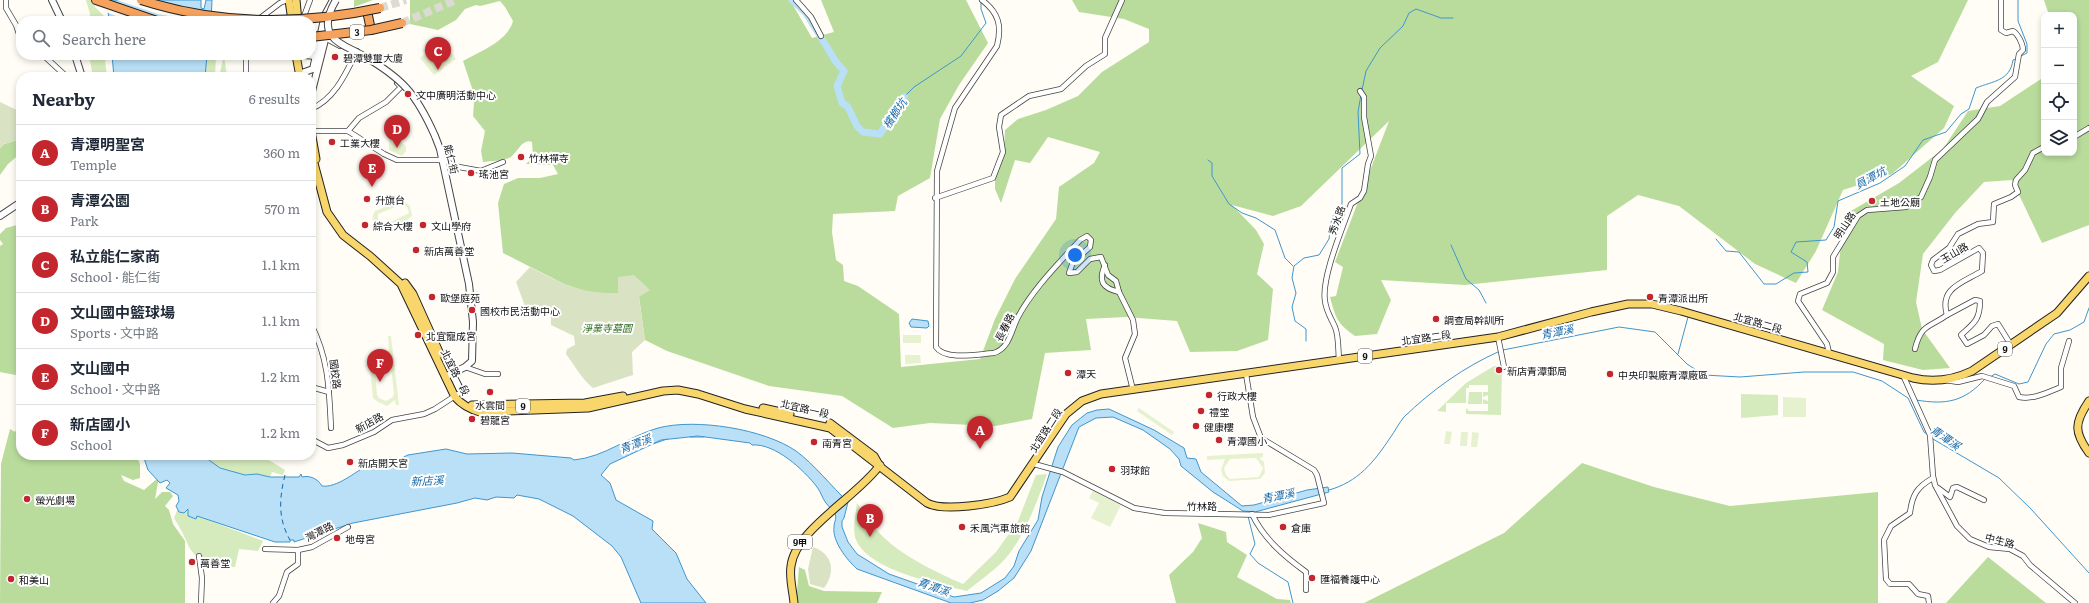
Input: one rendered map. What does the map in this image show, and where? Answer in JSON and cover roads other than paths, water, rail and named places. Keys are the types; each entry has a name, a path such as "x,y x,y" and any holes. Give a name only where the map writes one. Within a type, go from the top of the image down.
{"highway":[{"path":"96,0 142,16"},
{"name":"3","path":"141,0 184,11 224,16"},
{"name":"3","path":"316,17 380,8"},
{"path":"367,11 371,30"},
{"name":"3","path":"316,36 371,30 402,23"}],"main road":[{"path":"288,0 291,16"},
{"path":"296,0 298,16"},
{"path":"298,60 302,72"},
{"path":"301,60 303,72"},
{"name":"北宜路一段","path":"316,153 327,201 337,221 346,233 373,253 394,272 413,294 456,396 465,401 477,407 585,403 663,386 685,387 767,409 831,423 874,456 880,465"},
{"name":"北宜路一段","path":"316,171 327,212 343,235 370,256 401,284 447,376"},
{"name":"北宜路二段","path":"880,465 927,503 942,507 993,502 1010,497 1034,464 1066,414 1075,405 1101,394 1339,360 1498,340 1615,306 1646,303 1681,311 1926,381 1946,380 1958,378 1972,371 2058,313 2089,276"},
{"path":"2089,401 2077,421 2079,437 2089,453"},
{"name":"9甲","path":"794,603 791,577 792,556 805,536 880,465"}],"street":[{"path":"6,0 6,8 16,25"},
{"path":"52,0 60,16"},
{"path":"56,0 64,16"},
{"path":"263,16 280,3 288,0"},
{"path":"304,16 310,0"},
{"path":"316,76 324,38 326,15 332,0"},
{"name":"能仁街","path":"336,0 328,19 332,35 342,44 386,69 397,77 416,99 435,136 456,220 470,289 473,318 473,357 465,367"},
{"path":"316,56 332,14 340,0"},
{"path":"796,0 811,17 821,36"},
{"name":"長春路","path":"982,0 994,10 1000,25 997,46 955,108 936,171 935,341 939,352 944,354 975,354 1000,351 1006,346 1018,318 1026,306 1053,271 1083,237 1089,238 1090,247 1073,262 1069,273 1077,272 1090,259 1097,256 1101,257 1105,265"},
{"path":"935,198 993,178 1003,152 999,127 1001,115 1029,96 1060,89 1086,66 1105,54 1105,38 1122,0"},
{"name":"明山路","path":"1829,353 1827,344 1798,301 1800,294 1827,283 1832,272 1833,257 1858,216 1868,210 1906,207 1921,197 1930,177 1935,160 1978,119 1987,102 2015,77 2019,54 2023,50 2023,47 2016,33 2013,31 2006,33 2001,30 2001,0"},
{"path":"324,38 356,52 379,67 401,87 386,102 359,118 348,131"},
{"path":"316,107 320,105 341,83 356,52"},
{"path":"49,60 62,72"},
{"path":"75,60 79,72"},
{"path":"246,60 246,72"},
{"path":"309,72 313,69 315,60"},
{"path":"315,72 318,68"},
{"name":"秀水路","path":"1339,360 1338,338 1335,327 1328,314 1324,292 1331,263 1351,204 1360,198 1366,184 1368,164 1371,156 1364,117 1364,97 1360,91"},
{"path":"2077,135 2089,128"},
{"path":"316,131 348,131 393,159 442,160 459,167 481,171 503,162"},
{"name":"玉山路","path":"1948,315 1945,298 1949,291 1982,271 1982,253 1979,248 1940,270 1934,271 1931,265 1933,260 1949,248 1958,234 1978,224 1993,222 1994,204 2011,197 2018,192 2015,185 2016,180 2025,170 2033,153 2041,149"},
{"path":"0,216 16,205"},
{"path":"1105,265 1100,277 1102,283 1112,290 1119,292"},
{"path":"1105,265 1108,275 1116,281 1119,292 1133,320 1136,334 1125,358 1133,390"},
{"path":"1915,349 1918,335 1928,325 1975,300 1980,301 1976,321 1961,335 1966,344 1984,335 1992,326 1998,324 2011,345"},
{"name":"國校路","path":"316,336 324,354 329,392 331,428"},
{"path":"1498,340 1504,367"},
{"path":"1946,380 1958,382 1982,376 2014,386 2019,397 2025,398 2037,396 2061,386 2061,368 2069,341"},
{"path":"1496,364 1502,360"},
{"path":"447,376 465,367 485,374 498,374"},
{"name":"竹林路","path":"1034,464 1063,472 1134,508 1144,510 1190,514 1269,515 1324,503 1317,475 1307,464 1261,438 1253,417 1246,374"},
{"name":"中生路","path":"1903,375 1928,428 1931,441 1933,478 1935,485 1957,526 1970,539 1989,548 2010,549 2023,556 2030,565 2075,603"},
{"path":"316,388 329,392"},
{"name":"新店路","path":"316,442 328,448 343,445 374,432 392,420 424,414 456,396"},
{"path":"1929,603 1928,596 1918,594 1909,584 1890,584 1886,579 1884,540 1891,526 1910,513 1912,498 1918,488 1933,478"},
{"path":"1935,485 1950,497 1953,488 1957,487 1984,500"},
{"path":"1252,514 1259,528 1282,554 1306,572 1306,590"},
{"name":"灣潭路","path":"265,550 298,550 312,547 348,527"},
{"name":"灣潭路","path":"273,603 279,596 287,572 298,564 298,550"},
{"path":"199,556 202,578 201,603"}],"water":[{"path":"107,0 201,0 201,8 204,9 206,0 212,0 211,16 109,16"},
{"path":"112,60 207,60 205,72 114,72"},
{"path":"912,319 928,321 929,326 927,328 911,327 909,323"},
{"name":"新店溪","path":"1109,409 1154,430 1184,448 1187,458 1196,459 1201,472 1242,506 1254,505 1307,490 1328,487 1329,492 1255,512 1243,511 1213,492 1181,466 1179,459 1170,449 1143,430 1113,417 1096,418 1079,427 1031,551 1014,578 998,591 983,600 970,603 951,603 857,569 841,550 835,538 834,527 836,516 834,512 805,473 779,453 770,448 752,445 750,443 698,436 661,440 610,464 601,475 610,483 616,500 653,521 652,529 676,553 687,579 706,603 641,603 621,557 612,546 573,516 539,499 517,495 514,498 496,497 487,500 475,498 457,503 353,523 294,542 294,540 290,540 290,542 275,542 197,516 196,519 188,516 188,509 184,513 179,512 176,506 179,501 178,495 166,488 170,483 167,480 160,483 148,470 145,460 209,460 220,468 245,475 257,474 270,477 299,477 301,474 302,477 311,477 322,486 328,486 334,485 346,479 372,463 375,466 397,460 408,455 446,449 467,454 512,453 571,458 574,460 596,455 647,432 674,425 710,425 748,431 782,443 796,451 803,456 848,502 842,521 842,527 848,542 857,554 889,574 954,597 981,593 1005,578 1014,566 1019,551 1038,520 1042,497 1058,447 1072,425 1087,413"}],"waterway":[{"name":"檳榔坑","path":"792,0 806,13 836,62 844,71 837,86 842,103 848,107 857,126 863,132 880,134 904,97"},
{"name":"員潭坑","path":"2018,0 2018,21 2027,44 2027,53 2021,56"},
{"name":"檳榔坑","path":"904,97 914,87 961,56 986,23 981,9 981,3"},
{"path":"1362,90 1366,71 1380,48 1403,26 1409,13 1416,9 1441,18 1453,18"},
{"name":"員潭坑","path":"1716,239 1726,251 1739,252 1764,284 1776,284 1794,273 1808,272 1807,262 1791,252 1796,242 1826,240 1834,227 1838,201 1880,183 1905,166 1923,140 1946,132 1961,114 1969,109 1976,88 2000,79 2008,72 2013,60 2017,59"},
{"path":"1306,341 1306,329 1295,321 1292,307 1296,293 1292,278 1294,266 1304,258 1319,255 1329,239 1332,217 1342,205 1342,168 1360,154 1358,112 1361,95"},
{"path":"1208,160 1212,163 1212,176 1229,204 1242,213 1256,218 1275,230 1285,258 1293,266"},
{"path":"1451,245 1466,279 1479,290 1486,303"},
{"path":"1990,377 1995,374 2019,384 2028,382 2046,344 2054,334 2070,330 2084,322 2089,308"},
{"name":"員潭坑","path":"1678,354 1688,317"},
{"name":"青潭溪","path":"1503,350 1619,327 1655,332 1687,364 1704,375 1740,377 1804,372 1853,372 1882,381 1908,398 1924,432 1927,434"},
{"name":"青潭溪","path":"1329,490 1349,482 1364,470 1378,455 1404,417 1437,388 1474,364 1500,351"},
{"path":"1916,400 1936,402 1954,400 1970,393 1985,379"},
{"name":"青潭溪","path":"690,437 704,437"},
{"name":"青潭溪","path":"653,444 667,439"},
{"name":"青潭溪","path":"1933,439 1999,478 2031,509 2089,573"},
{"path":"1248,516 1255,544 1250,554 1258,563 1288,582 1293,603"}],"tunnel":[{"path":"380,8 406,0"},
{"path":"402,23 456,0"}],"place":[{"name":"碧潭雙璽大廈","path":"335,57"},
{"name":"私立能仁家商","path":"438,70"},
{"name":"文中廣明活動中心","path":"408,94"},
{"name":"工業大樓","path":"332,142"},
{"name":"文山國中籃球場","path":"397,148"},
{"name":"竹林禪寺","path":"521,157"},
{"name":"瑤池宮","path":"471,173"},
{"name":"文山國中","path":"372,187"},
{"name":"升旗台","path":"367,199"},
{"name":"土地公廟","path":"1872,201"},
{"name":"綜合大樓","path":"365,225"},
{"name":"文山學府","path":"423,225"},
{"name":"新店萬善堂","path":"416,250"},
{"name":"歐堡庭苑","path":"432,297"},
{"name":"青潭派出所","path":"1650,297"},
{"name":"國校市民活動中心","path":"472,310"},
{"name":"調查局幹訓所","path":"1436,319"},
{"name":"北宜寵成宮","path":"418,335"},
{"name":"新店青潭郵局","path":"1499,370"},
{"name":"潭天","path":"1068,373"},
{"name":"中央印製廠青潭廠區","path":"1610,374"},
{"name":"新店國小","path":"380,382"},
{"name":"水雲間","path":"490,392"},
{"name":"行政大樓","path":"1209,395"},
{"name":"禮堂","path":"1201,411"},
{"name":"碧龍宮","path":"472,419"},
{"name":"健康樓","path":"1196,426"},
{"name":"青潭國小","path":"1219,440"},
{"name":"南青宮","path":"814,442"},
{"name":"青潭明聖宮","path":"980,449"},
{"name":"新店開天宮","path":"350,462"},
{"name":"羽球館","path":"1112,469"},
{"name":"螢光劇場","path":"27,499"},
{"name":"禾風汽車旅館","path":"962,527"},
{"name":"倉庫","path":"1283,527"},
{"name":"青潭公園","path":"870,537"},
{"name":"地母宮","path":"337,538"},
{"name":"萬善堂","path":"192,562"},
{"name":"匯福養護中心","path":"1312,578"},
{"name":"和美山","path":"11,579"}],"park label":[{"name":"淨業寺墓園","path":"607,327"}]}
